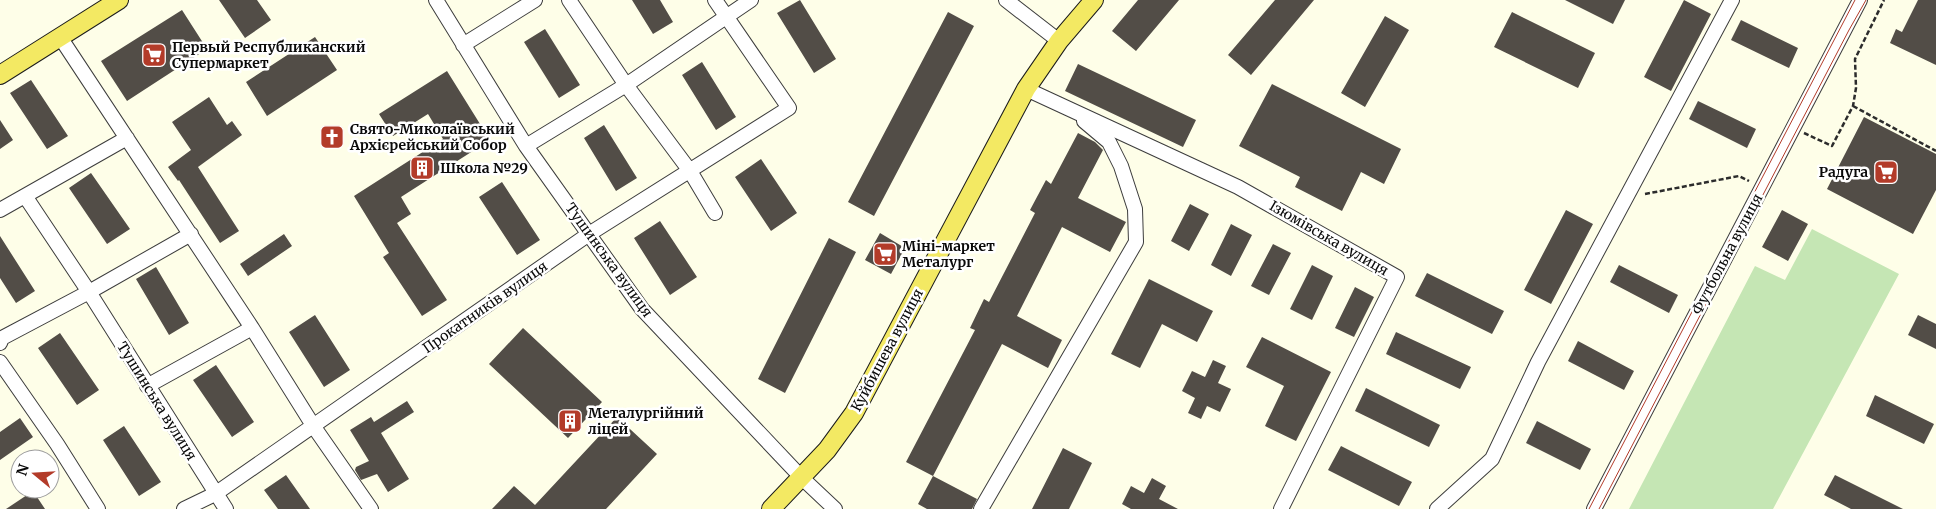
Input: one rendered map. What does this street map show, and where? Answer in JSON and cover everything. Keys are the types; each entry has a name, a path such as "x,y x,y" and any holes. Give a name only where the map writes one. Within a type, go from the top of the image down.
{"main road":[{"path":"0,75 119,0"},
{"name":"Куйбишева вулиця","path":"771,509 827,450 854,413 1026,89 1059,41 1094,0"}],"street":[{"name":"Тушинська вулиця","path":"436,0 526,146 642,309 801,477 835,509"},
{"path":"463,45 535,0"},
{"path":"569,0 626,85 690,171 715,213"},
{"path":"716,0 727,17"},
{"path":"526,146 626,85 751,0"},
{"path":"1006,0 1059,41"},
{"path":"1437,509 1492,458 1538,362 1732,0"},
{"name":"Футбольна вулиця","path":"1594,509 1860,0"},
{"name":"Прокатників вулиця","path":"184,509 215,494 314,427 589,234 789,108 727,17"},
{"path":"60,37 191,234 314,427 371,509"},
{"name":"Ізюмівська вулиця","path":"1026,89 1238,187 1397,277 1281,509"},
{"path":"981,509 1136,242 1135,209 1120,166 1109,142 1068,108"},
{"path":"0,210 127,138"},
{"name":"Тушинська вулиця","path":"25,196 89,292 226,509"},
{"path":"0,343 2,338 89,292 191,234"},
{"path":"147,386 252,328"},
{"path":"0,362 57,444 98,509"}],"path":[{"path":"1814,137 1832,146 1853,106 1856,88 1855,59 1884,0"},
{"path":"1853,106 1936,151"},
{"path":"1625,198 1739,176"}],"green space":[{"path":"1812,229 1899,274 1773,509 1629,509 1755,266 1785,280"}],"building":[{"path":"219,0 257,0 271,20 245,38"},
{"path":"632,0 660,0 673,22 653,34"},
{"path":"800,0 836,59 814,73 777,13"},
{"path":"1138,0 1179,0 1136,51 1112,31"},
{"path":"1275,0 1314,0 1251,75 1228,55"},
{"path":"1565,0 1625,0 1613,24"},
{"path":"1684,0 1711,14 1671,91 1644,77"},
{"path":"1918,0 1936,0 1936,65 1890,43 1896,29 1902,32"},
{"name":"Первый Республиканский Супермаркет","path":"182,10 207,49 127,101 101,61"},
{"path":"948,12 974,26 874,216 848,202"},
{"path":"1512,12 1595,53 1578,88 1494,47"},
{"path":"1385,16 1409,30 1365,107 1341,93"},
{"path":"1741,20 1798,48 1789,68 1731,40"},
{"path":"545,29 580,85 559,98 524,42"},
{"path":"315,37 337,70 267,116 246,82"},
{"path":"702,62 736,117 716,130 682,75"},
{"path":"1078,64 1196,120 1183,147 1065,91"},
{"name":"Школа №29","path":"447,71 490,140 401,197 411,214 397,223 447,300 422,316 383,257 389,253 354,196 443,139 428,114 393,136 379,114"},
{"path":"31,80 68,136 47,149 10,93"},
{"path":"1272,84 1401,149 1384,184 1361,172 1342,211 1295,187 1300,177 1239,146"},
{"path":"209,97 227,125 232,121 242,135 198,167 239,231 220,243 179,180 168,167 191,150 172,122"},
{"path":"1698,101 1756,129 1747,148 1689,119"},
{"name":"Радуга","path":"1864,117 1936,154 1936,190 1913,234 1827,189"},
{"path":"0,120 13,140 0,149"},
{"path":"604,125 637,178 616,191 584,138"},
{"path":"1078,133 1095,142 1103,150 1078,198 1126,222 1110,252 1062,227 1017,316 1062,340 1048,368 1002,344 933,476 906,462 975,330 970,328 984,299 989,302 1035,213 1030,210 1046,180 1051,184"},
{"path":"761,159 797,213 771,231 735,177"},
{"path":"91,173 130,229 107,244 69,188"},
{"path":"502,182 540,240 517,255 479,197"},
{"path":"1190,204 1209,214 1189,251 1171,241"},
{"path":"1566,210 1593,224 1551,304 1524,290"},
{"path":"1782,210 1808,224 1788,261 1762,247"},
{"path":"660,221 697,277 670,295 634,238"},
{"path":"1231,224 1252,235 1231,276 1211,265"},
{"name":"Міні-маркет Металург","path":"880,233 905,248 891,274 865,260"},
{"path":"284,234 292,246 248,276 240,264"},
{"path":"0,236 35,291 16,303 0,278"},
{"path":"829,238 856,252 785,393 758,379"},
{"path":"1273,244 1291,253 1269,295 1251,286"},
{"path":"1312,265 1333,276 1312,320 1290,309"},
{"path":"1619,265 1678,295 1669,313 1610,282"},
{"path":"156,267 189,323 169,335 136,279"},
{"path":"1427,273 1504,311 1492,334 1415,296"},
{"path":"1149,279 1213,311 1197,342 1162,324 1140,368 1111,354"},
{"path":"1355,287 1374,297 1354,337 1335,328"},
{"path":"315,315 350,370 324,387 289,332"},
{"path":"1918,315 1936,324 1936,349 1908,335"},
{"path":"523,328 602,402 568,438 489,364"},
{"path":"1396,332 1471,367 1460,389 1386,354"},
{"path":"60,333 99,390 77,405 38,348"},
{"path":"1262,337 1331,372 1296,441 1265,426 1284,386 1246,367"},
{"path":"1578,341 1634,371 1624,390 1568,361"},
{"path":"1213,360 1226,366 1218,383 1231,389 1220,412 1207,406 1201,419 1188,413 1195,398 1182,391 1192,371 1205,377"},
{"path":"216,365 254,422 232,437 193,380"},
{"path":"1366,388 1440,425 1429,447 1355,411"},
{"path":"1875,395 1934,424 1924,444 1866,416"},
{"path":"407,401 414,412 381,433 409,479 388,492 377,474 361,480 355,470 356,467 369,461 350,430 371,417 374,422"},
{"path":"617,417 657,454 606,509 492,509 514,486 535,505"},
{"path":"20,418 33,437 16,449 10,449 10,453 0,460 0,432"},
{"path":"1537,421 1591,449 1580,470 1526,443"},
{"path":"124,426 161,482 139,496 103,440"},
{"path":"1341,446 1412,482 1399,506 1328,470"},
{"path":"1063,448 1092,463 1069,509 1032,509"},
{"path":"286,475 310,509 278,509 264,490"},
{"path":"1835,475 1903,509 1851,509 1824,495"},
{"path":"933,476 977,499 972,509 927,509 918,504"},
{"path":"1152,478 1166,486 1159,499 1178,509 1131,509 1122,504 1131,486 1144,493"},
{"path":"21,499 38,499 45,509 6,509"}],"tram line":[{"path":"1589,509 1855,0"},
{"path":"1599,509 1866,0"}],"place":[{"name":"Первый Республиканский Супермаркет","path":"154,55"},
{"name":"Свято-Миколаївський Архієрейський Собор","path":"332,137"},
{"name":"Школа №29","path":"422,168"},
{"name":"Радуга","path":"1886,172"},
{"name":"Міні-маркет Металург","path":"885,254"},
{"name":"Металургійний ліцей","path":"570,421"}]}
